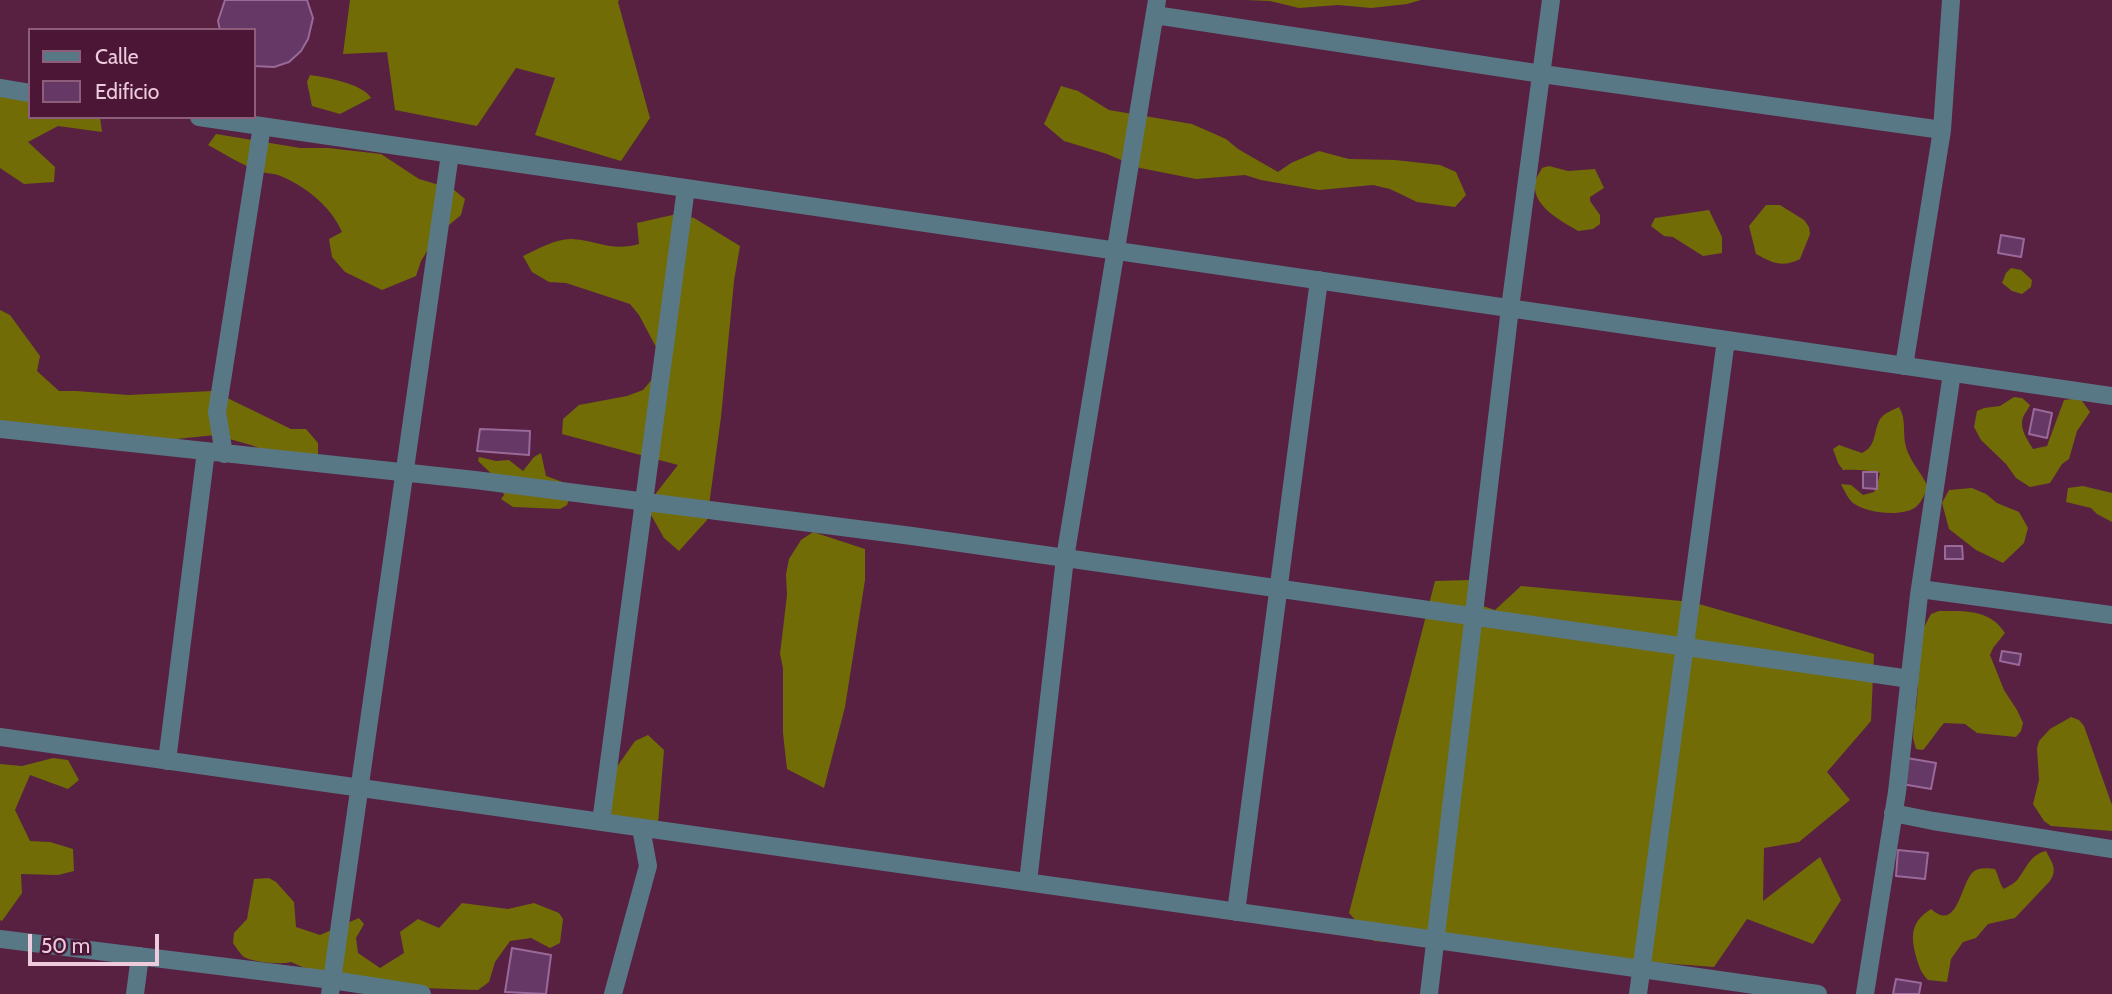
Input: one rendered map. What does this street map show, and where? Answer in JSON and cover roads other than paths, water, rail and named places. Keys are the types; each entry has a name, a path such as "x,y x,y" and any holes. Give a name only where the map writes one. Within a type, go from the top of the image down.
{"street":[{"path":"1429,994 1510,308 1551,0"},
{"path":"1904,366 1942,130 1951,0"},
{"path":"1028,882 1065,558 1156,8 1542,74 1942,130"},
{"path":"0,88 28,93"},
{"path":"213,119 2112,396"},
{"path":"224,454 217,412 262,126"},
{"path":"331,987 450,154"},
{"path":"601,822 686,188"},
{"path":"1237,912 1320,281"},
{"path":"1638,994 1726,340"},
{"path":"1865,994 1897,792 1920,589 1952,373"},
{"path":"0,429 404,473 912,536 1910,679"},
{"path":"167,761 206,452"},
{"path":"1920,589 2112,615"},
{"path":"0,737 1818,994"},
{"path":"1893,813 2112,849"},
{"path":"613,994 648,866 641,828"},
{"path":"0,939 141,956 331,987 422,994"},
{"path":"135,994 141,956"}]}
